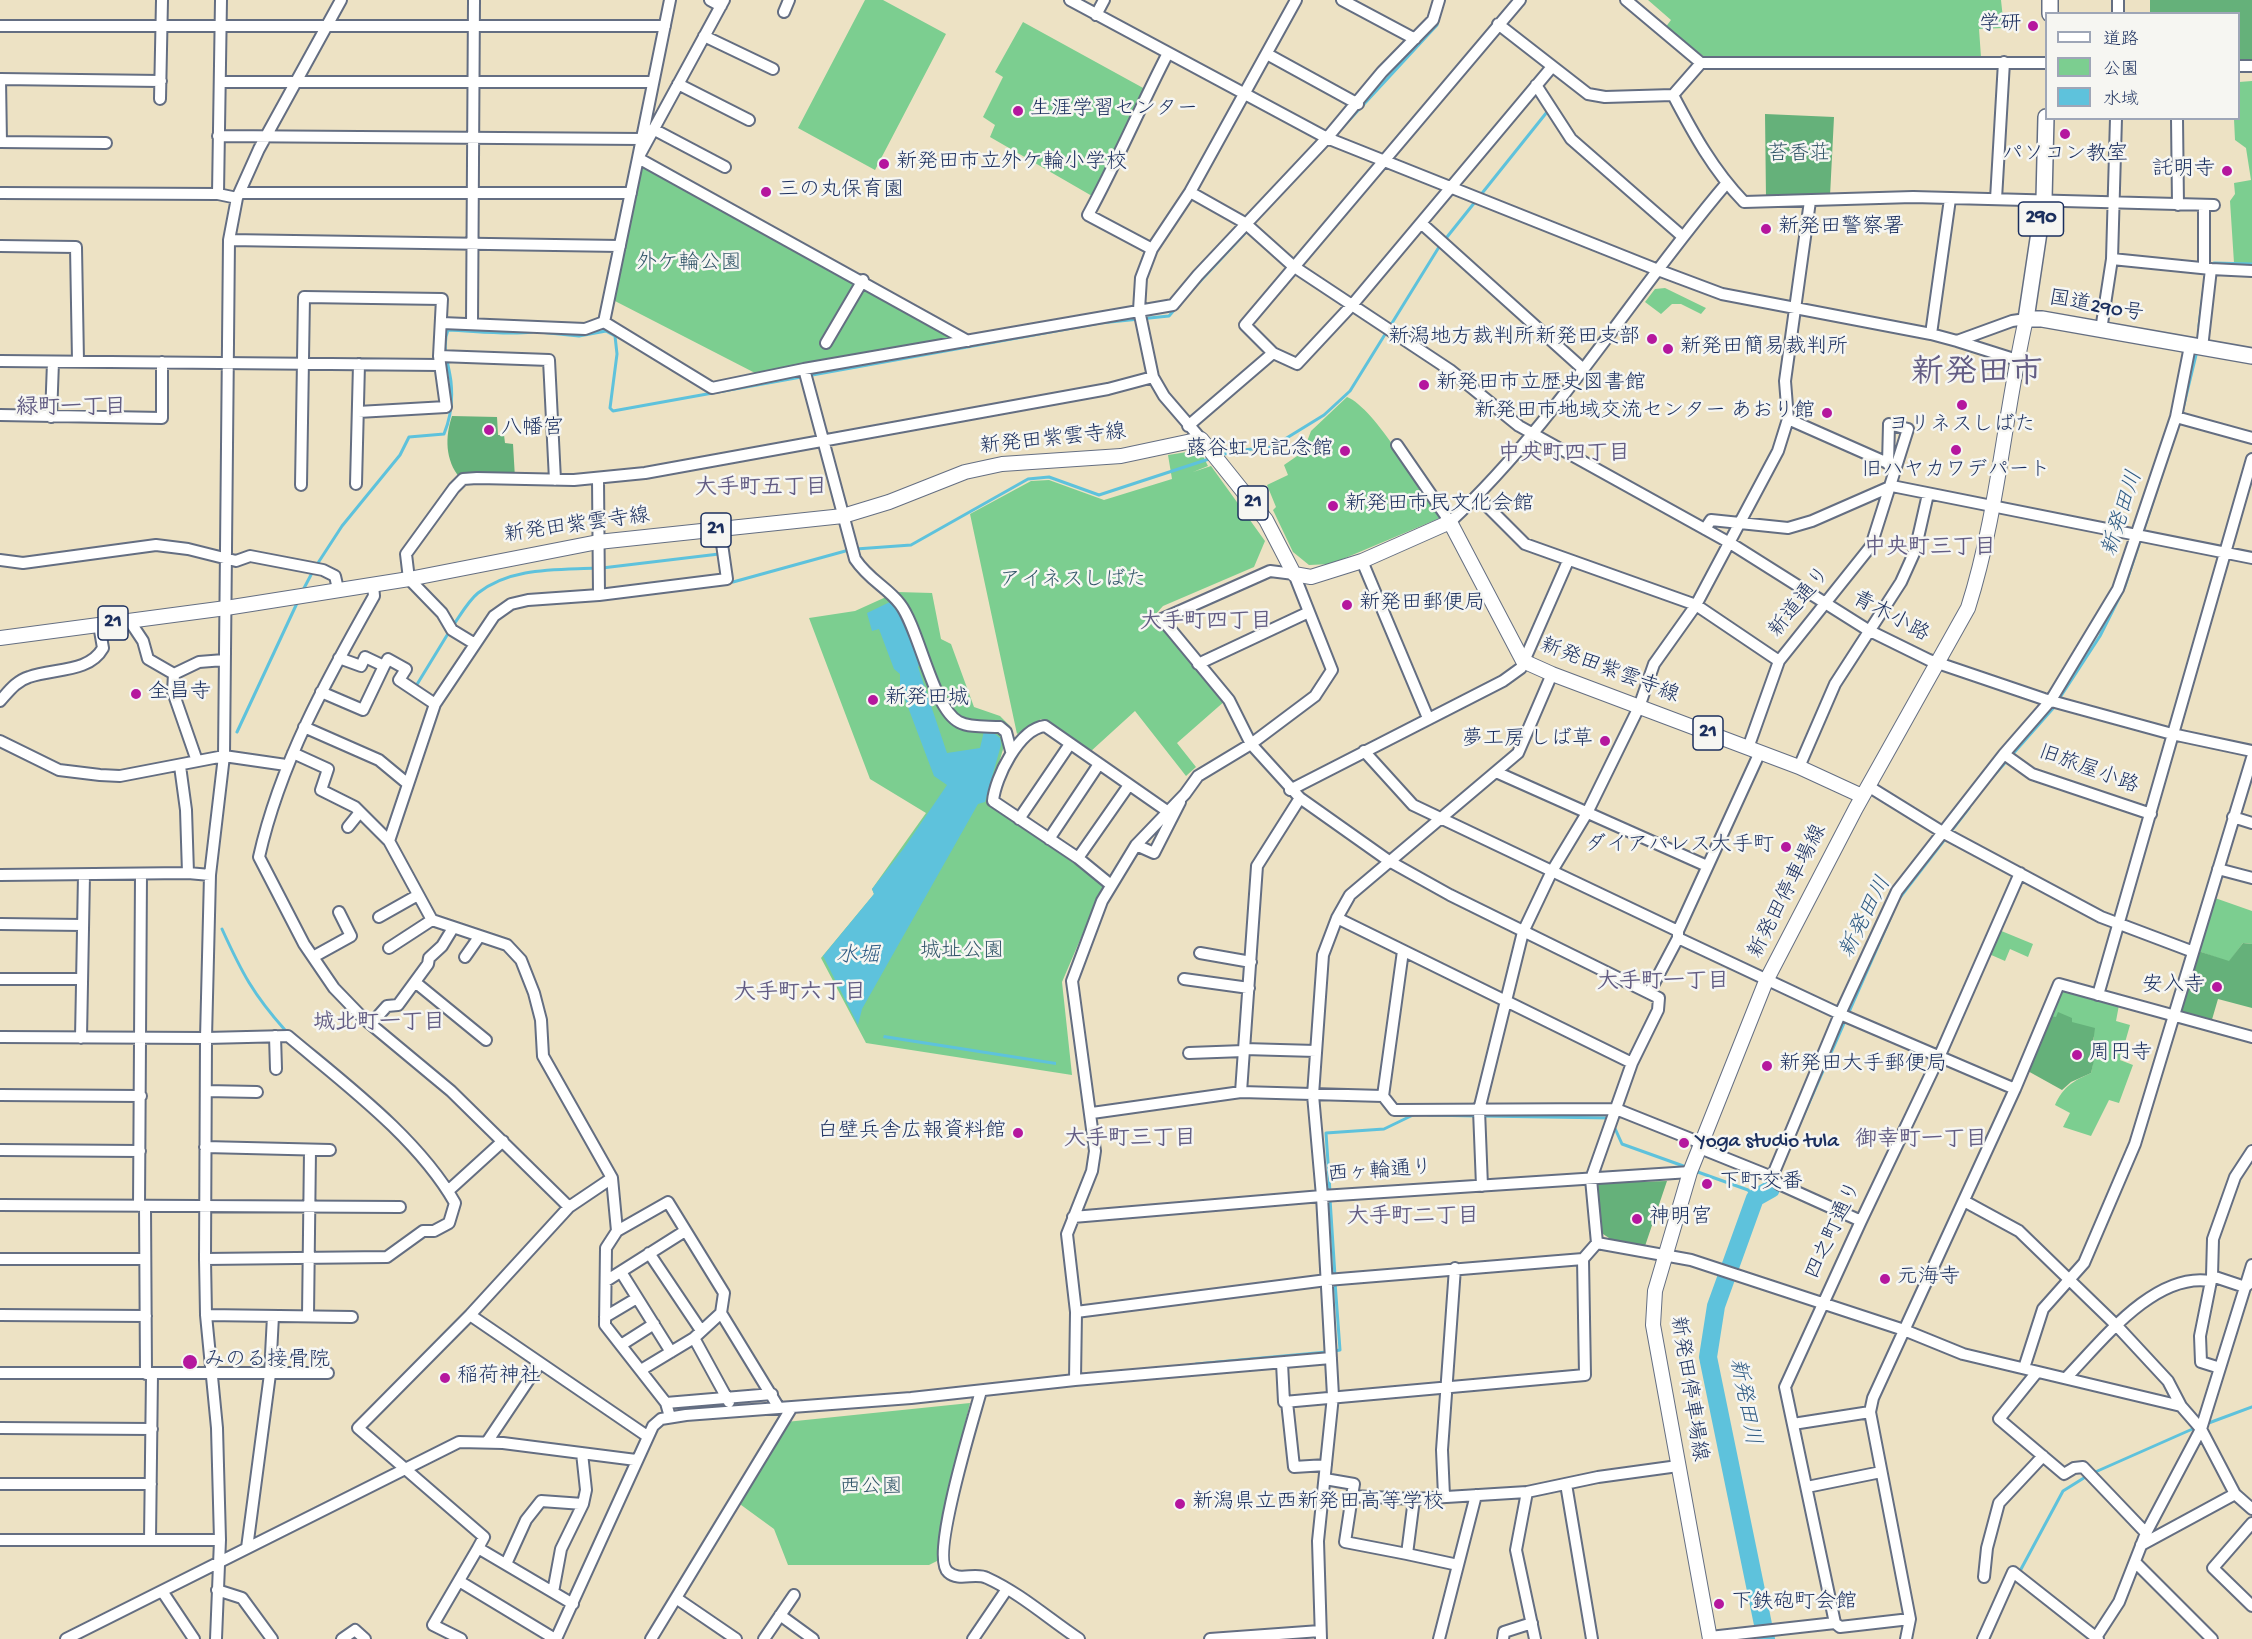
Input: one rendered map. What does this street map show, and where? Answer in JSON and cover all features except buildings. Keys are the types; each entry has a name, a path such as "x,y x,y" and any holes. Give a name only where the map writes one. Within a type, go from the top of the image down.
{"highway":[{"name":"国道290号","path":"2046,120 2044,199 2026,319 2042,319 2252,356"}],"main road":[{"name":"新発田停車場線","path":"1710,1638 1653,1325 1654,1292 1690,1172 1766,981 1865,791 1968,608 1993,508 2017,360 2026,319"},
{"name":"新発田紫雲寺線","path":"0,638 226,608 373,585 598,542 843,516 890,502 965,472 1002,464 1121,456 1201,439"},
{"name":"21","path":"1201,439 1266,520 1294,574"},
{"name":"新発田紫雲寺線","path":"1450,522 1523,661 1552,674 1865,791"},
{"path":"1294,574 1311,577 1362,561 1450,522"}],"street":[{"path":"160,99 162,0"},
{"path":"218,194 221,0"},
{"path":"216,1639 220,1540 217,1428 206,1316 204,1259 210,875 224,756 228,240 239,195 259,149 298,82 341,0"},
{"path":"472,324 471,193 474,0"},
{"path":"604,322 670,0"},
{"path":"638,158 722,3 710,0"},
{"path":"784,12 789,0"},
{"path":"1070,0 1327,138 1658,270 1722,294 1931,334 2017,360"},
{"path":"1096,15 1104,0"},
{"path":"1201,439 1164,396 1153,377 1138,310 1141,278 1152,249 1190,192 1296,0"},
{"path":"1342,0 1415,39"},
{"path":"604,322 712,388 804,369 1173,305 1245,223 1358,104 1382,72 1432,20 1439,0"},
{"path":"1520,0 1245,325 1273,353 1297,364 1353,304 1551,68"},
{"path":"1626,0 1701,63 2045,63"},
{"path":"1498,24 1551,68 1588,94 1605,97 1673,95 1701,63"},
{"path":"0,26 221,28 664,26"},
{"path":"704,36 773,69"},
{"path":"1152,249 1088,215 1125,147 1131,123 1168,53"},
{"path":"1267,54 1358,104"},
{"path":"1996,200 2004,62"},
{"path":"106,143 1,142 0,79 161,81"},
{"path":"220,82 653,82"},
{"path":"678,84 749,120"},
{"path":"1536,85 1571,140 1682,236"},
{"path":"1673,95 1699,145 1726,184 1744,201 1810,201 1913,196 1950,199 2044,199 2209,205 2208,268 2196,347 2180,418 2118,589 2056,701 1948,835 1897,891 1776,1180"},
{"path":"2101,330 2112,259 2116,120"},
{"path":"2177,120 2178,205"},
{"path":"653,129 725,166"},
{"path":"218,136 642,139"},
{"path":"638,158 694,191 863,280 968,341"},
{"path":"1397,445 1450,522 1534,434 1682,236 1726,184"},
{"name":"青木小路","path":"1190,192 1245,223 1293,266 1450,370 1519,426 1730,543 1868,630 1939,663 2056,701 2172,734 2252,751"},
{"path":"0,193 239,195 631,193"},
{"path":"1931,334 1950,199"},
{"path":"1482,1186 1479,1110 1523,932 1552,871 1587,813 1639,707 1654,664 1696,605 1778,451 1788,419 1785,381 1810,201"},
{"path":"1421,223 1582,368"},
{"path":"228,240 620,246"},
{"path":"0,246 76,247 78,361"},
{"path":"2112,259 2252,271"},
{"path":"826,343 863,280"},
{"path":"301,485 305,364 304,297 442,299 440,361 446,407 358,412"},
{"path":"1957,341 2012,321 2026,319"},
{"path":"442,323 585,329 604,322"},
{"path":"1188,426 1273,353"},
{"path":"0,361 359,364 549,360 555,480"},
{"path":"51,417 53,362"},
{"path":"0,415 162,418 162,362"},
{"path":"356,484 359,364"},
{"path":"804,369 855,559 872,581 901,605 950,713 966,724 1000,727 1006,732 1011,751"},
{"path":"475,644 452,630 442,613 409,579 406,554 454,488 464,479 508,477 555,480 598,479 1108,389 1153,377"},
{"path":"2180,418 2252,438"},
{"name":"新道通り","path":"1648,993 1678,934 1754,750 1779,661 1871,546 1892,486 1893,466 1788,419"},
{"path":"2097,995 2252,459"},
{"path":"598,479 599,596"},
{"path":"1705,529 1711,520 1740,525 1788,528 1812,521 1892,486 2252,558"},
{"path":"1800,767 1835,684 1901,582 1915,551 1928,494"},
{"path":"1477,496 1525,544 1696,605 1779,661"},
{"path":"389,841 435,704 494,616 511,604 528,600 599,596 727,579 720,530"},
{"path":"0,560 23,563 156,545 236,561 250,556 323,570 335,576 338,589"},
{"path":"1362,561 1428,718"},
{"path":"1290,790 1503,681 1521,668 1568,561"},
{"path":"1136,845 1155,853 1185,794 1198,776 1251,744 1315,696 1332,670 1294,574 1270,571 1162,619 1229,700 1251,744 1290,790 1389,861 1523,932 1659,998 1658,1010 1632,1063 1591,1179 1597,1243 1583,1259 1585,1375 1333,1396 1287,1402"},
{"path":"373,585 374,596 321,692 286,765 267,818 259,858 313,957 334,988 371,1024 451,1091 569,1207"},
{"path":"1198,664 1309,612"},
{"path":"129,620 143,641 148,659 174,674"},
{"path":"0,701 12,687 29,677 92,662 103,648 99,625"},
{"path":"339,658 361,666 365,657 384,666"},
{"path":"321,692 363,710 388,659 405,669 399,680 435,704"},
{"path":"174,674 199,662 224,660"},
{"path":"174,674 173,692 197,760"},
{"path":"1210,1639 1321,1635 1317,1541 1333,1396 1322,1196 1313,1095 1323,955 1337,918 1350,895 1518,753 1552,674"},
{"path":"1111,885 1078,858 993,801 1011,751 1038,726 1045,726 1167,811"},
{"path":"304,727 379,760 408,784"},
{"path":"0,741 59,770 120,776 224,756 286,765"},
{"path":"1019,819 1070,744"},
{"path":"1364,752 1413,805 1552,871 1766,981 2015,1089"},
{"path":"293,753 328,769 321,790 360,812 389,841 432,920 479,938 507,945 521,960 534,993 541,1020 543,1056 612,1178 617,1231"},
{"name":"旧旅屋小路","path":"2008,758 2032,774 2151,814"},
{"path":"2024,1368 2043,1309 2084,1263 2134,1144 2191,951 2252,758"},
{"path":"1049,838 1099,764"},
{"path":"180,766 186,810 188,873"},
{"path":"1496,772 1707,866"},
{"path":"1078,858 1129,785"},
{"path":"1865,791 2118,924 2191,951"},
{"path":"1075,1380 1076,1312 1067,1234 1092,1171 1095,1151 1092,1113 1072,981 1080,955 1111,885 1136,845 1185,794"},
{"path":"1241,1092 1257,866 1300,798"},
{"path":"348,827 360,812"},
{"path":"2233,817 2252,823"},
{"path":"2218,869 2252,878"},
{"path":"0,875 188,873 210,875"},
{"name":"四之町通り","path":"1835,1623 1785,1387 1940,1055 2020,873"},
{"path":"141,874 140,1151 152,1429 150,1540"},
{"path":"81,1038 84,875"},
{"path":"380,916 418,895"},
{"path":"313,957 351,936 339,912"},
{"path":"1337,918 1632,1063"},
{"path":"389,948 432,920"},
{"path":"0,924 83,925"},
{"path":"371,1024 387,1006 398,1005 428,964 429,958 442,946 453,928"},
{"path":"465,957 479,938"},
{"path":"1403,951 1383,1096 1394,1110 1616,1109 1701,1145 1861,1221"},
{"path":"1200,953 1251,962"},
{"path":"0,979 82,979"},
{"path":"1184,979 1249,988"},
{"path":"415,982 486,1040"},
{"path":"1906,1639 1910,1619 1870,1412 1873,1398 2015,1089 2059,984 2252,1037"},
{"path":"275,1036 276,1069"},
{"path":"0,1037 288,1036 361,1097 421,1157 455,1203 449,1222 434,1231 423,1231 387,1257 204,1259"},
{"path":"1189,1053 1244,1050 1316,1051"},
{"path":"206,1091 257,1092"},
{"path":"1092,1113 1241,1092 1383,1096"},
{"path":"0,1095 141,1096"},
{"path":"448,1191 503,1141"},
{"path":"205,1147 330,1150"},
{"path":"0,1150 140,1151"},
{"path":"308,1316 310,1150"},
{"path":"2220,1368 2201,1362 2201,1327 2211,1279 2213,1239 2219,1215 2235,1177 2252,1151"},
{"name":"西ヶ輪通り","path":"1072,1217 1322,1196 1690,1172"},
{"path":"461,1639 433,1625 484,1537 407,1468 358,1428 470,1315 569,1207 612,1178"},
{"path":"1964,1200 2019,1231 2117,1326 2168,1381 2181,1406 2201,1429 2235,1494 2252,1509"},
{"path":"640,1371 671,1352 721,1312 724,1293 668,1202 617,1231 606,1248 605,1325 640,1371 666,1403 670,1417"},
{"path":"0,1205 400,1207"},
{"path":"606,1281 685,1231"},
{"path":"1597,1243 1665,1253 1904,1330 1964,1354 2181,1406"},
{"path":"650,1254 697,1333 729,1398 730,1412"},
{"path":"0,1259 145,1259"},
{"path":"1076,1312 1327,1280 1583,1259"},
{"path":"1983,1639 2013,1572 2096,1638 2119,1602 2146,1533 2201,1429 2249,1284 2252,1265"},
{"path":"1444,1496 1442,1450 1455,1268"},
{"path":"621,1272 671,1352"},
{"path":"2066,1378 2148,1297 2190,1282 2211,1279 2249,1284"},
{"path":"605,1317 637,1298"},
{"path":"721,1312 779,1408"},
{"path":"0,1315 146,1316"},
{"path":"470,1315 647,1436"},
{"path":"206,1316 351,1317"},
{"path":"247,1548 270,1374 273,1316"},
{"path":"621,1345 654,1324"},
{"path":"459,1581 555,1639 573,1604 647,1436 661,1419 1331,1358"},
{"path":"487,1442 540,1363"},
{"path":"1282,1363 1284,1402 1287,1402 1294,1467 1326,1466"},
{"path":"2037,1372 1999,1419 2064,1474 2074,1468 2084,1467 2146,1533"},
{"path":"0,1373 212,1375 328,1373"},
{"path":"981,1391 950,1508 941,1558 944,1567 951,1574 985,1576 1078,1639"},
{"path":"666,1403 772,1394"},
{"path":"651,1639 792,1407"},
{"path":"1793,1424 1870,1412"},
{"path":"0,1428 152,1429"},
{"path":"66,1639 459,1442 487,1442 636,1460"},
{"path":"553,1592 561,1549 583,1504 586,1490 582,1453"},
{"path":"1984,1577 1987,1548 1999,1503 2043,1456"},
{"path":"1352,1496 1414,1499 1527,1492 1678,1466"},
{"path":"1807,1487 1881,1472"},
{"path":"1325,1479 1354,1484 1345,1542 1458,1565"},
{"path":"0,1484 151,1484"},
{"path":"1566,1484 1592,1639"},
{"path":"1527,1492 1516,1550 1535,1639"},
{"path":"2141,1545 2235,1494"},
{"path":"1439,1639 1476,1495"},
{"path":"1407,1554 1414,1499"},
{"path":"506,1564 526,1520 541,1501 583,1504"},
{"path":"2252,1523 2213,1568 2252,1606"},
{"path":"0,1540 220,1540"},
{"path":"478,1548 573,1604"},
{"path":"2135,1562 2212,1639"},
{"path":"975,1638 1007,1589"},
{"path":"217,1590 242,1598 272,1639"},
{"path":"162,1591 194,1639"},
{"path":"764,1639 794,1595"},
{"path":"676,1598 736,1639"},
{"path":"780,1615 813,1639"},
{"path":"1710,1638 1835,1623 1840,1627 1910,1619"},
{"path":"1503,1639 1504,1632 1532,1623"},
{"path":"342,1639 355,1630 365,1639"}],"green space":[{"path":"865,0 883,0 946,34 875,170 798,128"},
{"path":"1648,0 2001,0 2004,28 1979,29 1981,57 1706,58 1665,28 1671,20"},
{"path":"2150,0 2252,0 2252,66 2240,66 2240,12 2150,12"},
{"path":"1023,22 1145,89 1127,124 1123,144 1092,196 990,137 995,125 983,117 1003,77 995,72"},
{"path":"2252,81 2252,264 2234,263 2230,201 2235,194 2234,183 2251,180 2246,148 2235,140 2234,120 2240,120 2240,82"},
{"name":"苔香荘","path":"1765,114 1834,117 1830,196 1766,198"},
{"name":"外ケ輪公園","path":"642,162 953,338 757,374 613,300"},
{"path":"1665,288 1706,308 1701,314 1681,304 1672,304 1661,314 1645,302 1655,289"},
{"path":"1347,397 1358,404 1384,433 1440,518 1331,564 1309,565 1293,552 1273,510 1276,507 1267,485 1288,475 1284,465 1303,452 1311,431"},
{"path":"452,416 497,417 498,435 504,435 505,443 513,444 515,478 460,478 449,456 448,432"},
{"name":"アイネスしばた","path":"1187,452 1203,456 1208,466 1193,472 1211,466 1265,541 1254,567 1163,606 1154,616 1226,700 1177,743 1196,767 1186,776 1135,711 1090,752 1041,719 1017,734 970,514 1031,481 1049,480 1104,500 1172,479 1168,455"},
{"name":"城址公園","path":"897,592 932,593 941,639 951,644 974,707 1000,716 1010,726 987,803 1104,884 1062,982 1072,1075 866,1043 821,958 874,894 872,889 926,813 870,779 809,618 855,611"},
{"path":"2215,898 2252,911 2252,944 2243,943 2229,962 2198,951"},
{"path":"1999,930 2033,944 2028,957 2010,949 2005,961 1989,954"},
{"path":"2243,943 2252,944 2252,1008 2218,999 2211,1023 2182,1014 2179,1008 2198,951 2229,961"},
{"path":"2063,991 2119,1005 2116,1021 2130,1025 2120,1060 2133,1065 2119,1103 2109,1100 2091,1136 2063,1127 2070,1113 2055,1105 2069,1085 2091,1073 2097,1044 2093,1043 2094,1037 2071,1022 2050,1016"},
{"path":"2058,1012 2072,1018 2072,1022 2095,1028 2093,1043 2098,1044 2091,1073 2071,1082 2062,1090 2026,1070 2050,1016 2056,1017"},
{"path":"1667,1181 1644,1249 1618,1244 1600,1232 1598,1183"},
{"name":"西公園","path":"970,1403 948,1493 937,1561 929,1565 788,1565 774,1529 737,1502 786,1422"}],"water":[{"name":"水堀","path":"890,602 902,618 920,663 918,667 947,753 980,748 984,731 991,731 1000,738 1001,745 985,802 978,804 862,1009 858,1025 823,956 874,894 872,889 904,848 947,785 934,776 900,686 900,674 894,669 879,629 872,631 867,613"},
{"path":"884,1035 1056,1062 1056,1065 883,1038"}],"waterway":[{"path":"1340,130 1437,25 1439,16"},
{"path":"1219,456 1233,451 1272,447 1324,415 1350,391 1439,247 1547,112"},
{"path":"1191,291 1248,230"},
{"name":"新発田川","path":"2210,266 2214,263 2252,264"},
{"name":"新発田川","path":"2199,326 2206,271"},
{"path":"539,332 579,336 606,331 615,336 617,354 610,408 613,411 1100,323 1169,316 1175,309"},
{"path":"316,566 342,526 400,455 409,437 444,434 452,402 445,349 448,330 532,332"},
{"name":"新発田川","path":"2181,417 2197,351"},
{"name":"新発田川","path":"2059,699 2100,636 2125,586 2176,432"},
{"path":"856,549 911,545 1028,479 1049,477 1099,495 1212,458"},
{"path":"733,582 849,550"},
{"path":"602,568 719,554"},
{"path":"452,627 474,596 505,578 534,571 596,568"},
{"path":"302,592 313,571"},
{"path":"237,732 298,601"},
{"path":"416,686 449,632"},
{"name":"新発田川","path":"1989,781 2056,705"},
{"name":"新発田川","path":"1898,900 1969,808"},
{"name":"新発田川","path":"1794,1137 1893,912"},
{"path":"222,929 249,983 285,1030"},
{"path":"1330,1192 1326,1133 1384,1129 1413,1115"},
{"path":"1428,1115 1476,1116"},
{"path":"1482,1116 1610,1118"},
{"path":"1613,1124 1622,1144 1689,1168"},
{"path":"1695,1171 1748,1190 1755,1198"},
{"name":"新発田川","path":"1766,1639 1708,1357 1716,1306 1755,1198 1771,1189"},
{"path":"1330,1199 1335,1276"},
{"path":"1334,1351 1340,1350 1335,1282"},
{"path":"1196,1364 1327,1352"},
{"path":"2206,1424 2252,1407"},
{"path":"2093,1473 2197,1427"},
{"path":"2013,1584 2063,1491 2087,1476"}],"place":[{"name":"学研","path":"2033,26"},
{"name":"生涯学習センター","path":"1018,111"},
{"name":"パソコン教室","path":"2065,134"},
{"name":"新発田市立外ケ輪小学校","path":"884,164"},
{"name":"託明寺","path":"2227,171"},
{"name":"三の丸保育園","path":"766,192"},
{"name":"新発田警察署","path":"1766,229"},
{"name":"新潟地方裁判所新発田支部","path":"1652,339"},
{"name":"新発田簡易裁判所","path":"1668,349"},
{"name":"新発田市立歴史図書館","path":"1424,385"},
{"name":"ヨリネスしばた","path":"1962,405"},
{"name":"新発田市地域交流センター あおり館","path":"1827,413"},
{"name":"八幡宮","path":"489,430"},
{"name":"旧ハヤカワデパート","path":"1956,450"},
{"name":"蕗谷虹児記念館","path":"1345,451"},
{"name":"新発田市民文化会館","path":"1333,506"},
{"name":"新発田郵便局","path":"1347,605"},
{"name":"全昌寺","path":"136,694"},
{"name":"新発田城","path":"873,700"},
{"name":"夢工房 しば草","path":"1605,741"},
{"name":"ダイアパレス大手町","path":"1786,847"},
{"name":"安入寺","path":"2217,987"},
{"name":"周円寺","path":"2077,1055"},
{"name":"新発田大手郵便局","path":"1767,1066"},
{"name":"白壁兵舎広報資料館","path":"1018,1133"},
{"name":"Yoga studio tula","path":"1684,1143"},
{"name":"下町交番","path":"1707,1184"},
{"name":"神明宮","path":"1637,1219"},
{"name":"元海寺","path":"1885,1279"},
{"name":"みのる接骨院","path":"190,1362"},
{"name":"稲荷神社","path":"445,1378"},
{"name":"新潟県立西新発田高等学校","path":"1180,1504"},
{"name":"下鉄砲町会館","path":"1719,1604"}],"district":[{"name":"新発田市","path":"1977,376"},
{"name":"緑町一丁目","path":"71,410"},
{"name":"中央町四丁目","path":"1564,456"},
{"name":"大手町五丁目","path":"761,490"},
{"name":"中央町三丁目","path":"1930,550"},
{"name":"大手町四丁目","path":"1206,624"},
{"name":"大手町一丁目","path":"1663,984"},
{"name":"大手町六丁目","path":"800,995"},
{"name":"城北町一丁目","path":"379,1025"},
{"name":"大手町三丁目","path":"1130,1141"},
{"name":"御幸町一丁目","path":"1921,1142"},
{"name":"大手町二丁目","path":"1413,1219"}]}
